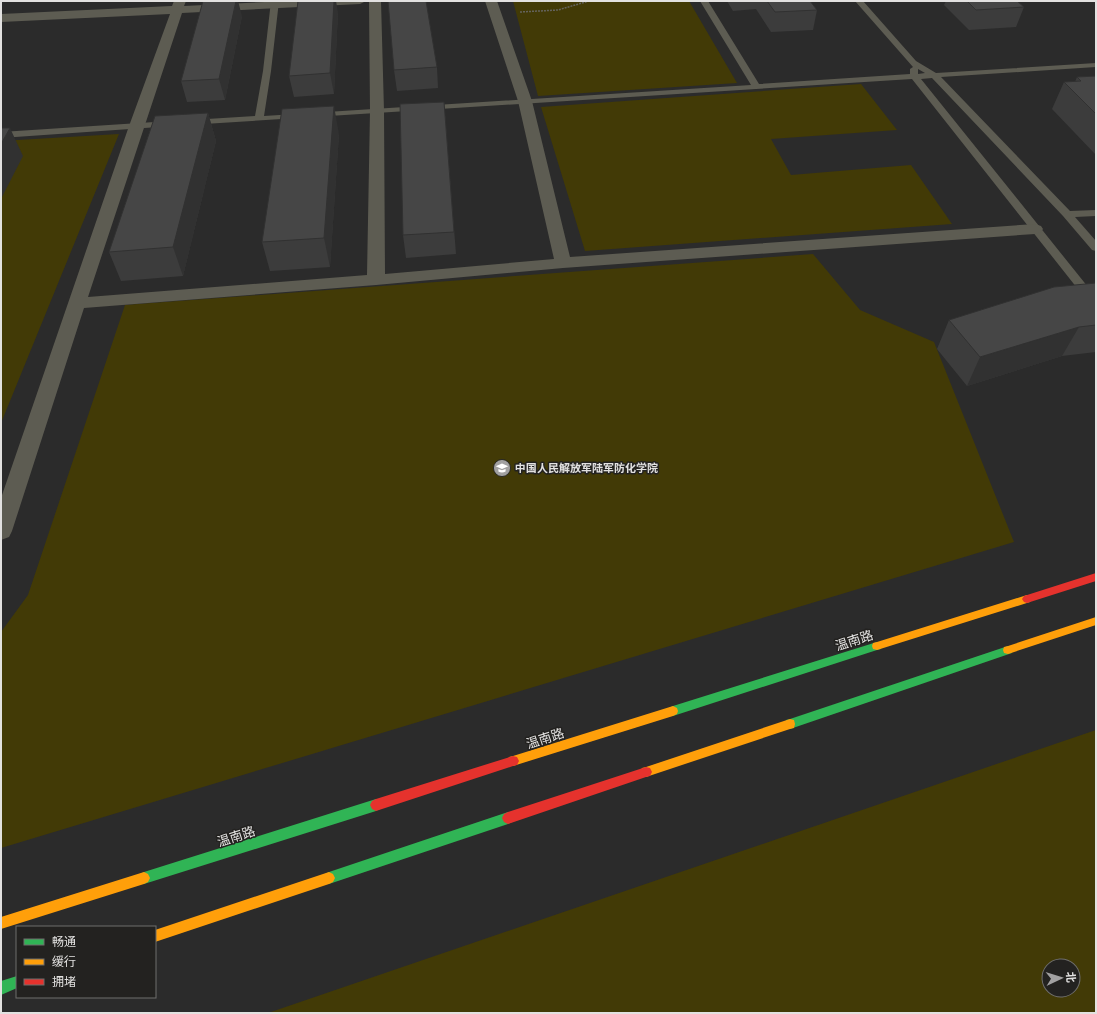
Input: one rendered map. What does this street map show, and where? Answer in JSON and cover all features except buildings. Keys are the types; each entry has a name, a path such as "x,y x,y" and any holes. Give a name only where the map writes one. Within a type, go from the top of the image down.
{"main road":[{"name":"温南路","path":"1,923 1096,577"},
{"path":"156,936 1096,621"},
{"path":"1,988 16,982"}],"street":[{"path":"1,18 179,5 360,1"},
{"path":"375,1 377,111 376,280"},
{"path":"1,531 136,126 179,5"},
{"path":"493,8 525,102 563,263"},
{"path":"78,303 376,280 563,263 1036,229"}],"lane":[{"path":"704,1 757,87"},
{"path":"858,1 913,63 934,75 1066,214 1096,248"},
{"path":"259,118 267,71 274,3"},
{"path":"913,63 914,76 1096,305"},
{"path":"1,135 1096,65"},
{"path":"1066,214 1096,213"}],"path":[{"path":"493,8 558,10 589,1"}],"shaded area":[{"path":"513,1 689,1 737,83 538,96"},
{"path":"861,84 897,130 771,139 791,175 911,165 952,224 585,251 541,107"},
{"path":"119,134 1,423 1,141"},
{"path":"813,254 860,310 934,342 1014,542 1,848 1,632 28,595 125,305"},
{"path":"1096,730 1096,1013 268,1013"}],"traffic: fast":[{"path":"673,711 877,646"},
{"path":"790,724 1008,650"},
{"path":"144,878 376,805"},
{"path":"329,878 508,818"},
{"path":"1,988 16,982"}],"traffic: slow":[{"path":"877,646 1027,599"},
{"path":"1008,650 1096,621"},
{"path":"513,761 673,711"},
{"path":"646,772 790,724"},
{"path":"1,923 144,878"},
{"path":"156,936 329,878"}],"traffic: jam":[{"path":"1027,599 1096,577"},
{"path":"376,805 513,761"},
{"path":"508,818 646,772"}],"place":[{"name":"中国人民解放军陆军防化学院","path":"502,468"}]}
